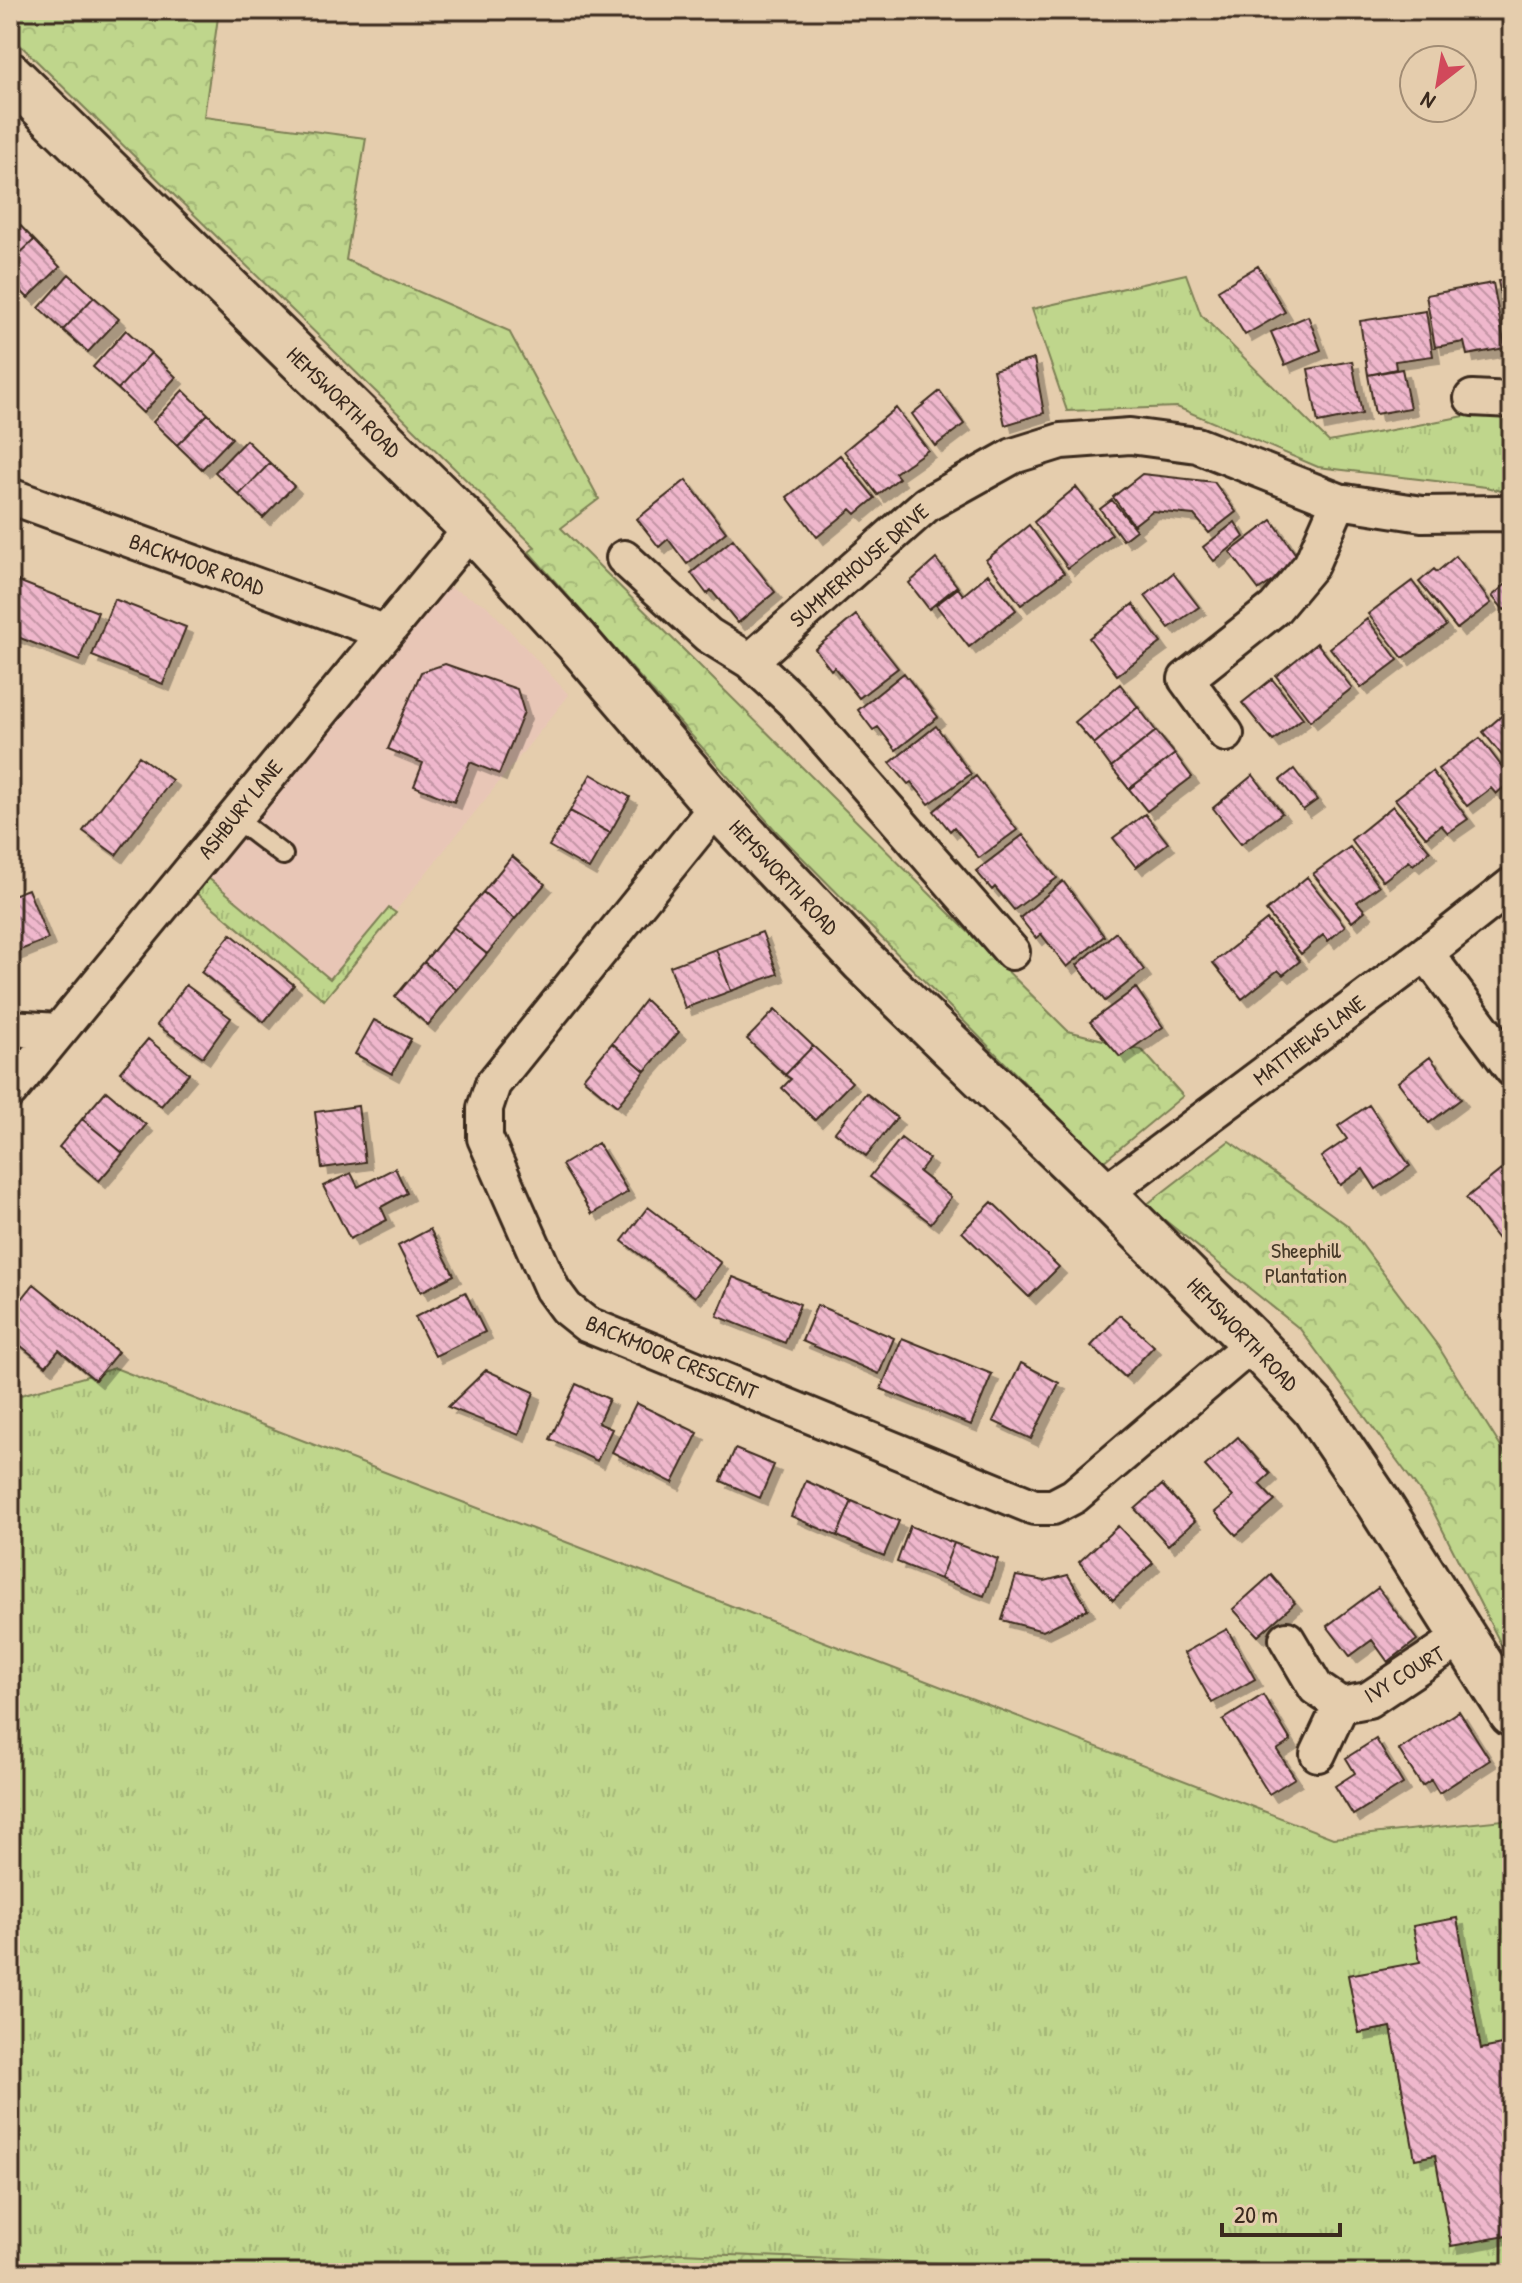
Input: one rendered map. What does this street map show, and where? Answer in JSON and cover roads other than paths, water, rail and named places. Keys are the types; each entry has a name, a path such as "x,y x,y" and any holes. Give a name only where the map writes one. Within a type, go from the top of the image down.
{"street":[{"name":"HEMSWORTH ROAD","path":"10,75 472,528 567,630 717,806 863,961 1104,1194 1314,1408 1512,1714"},
{"path":"1472,398 1512,400"},
{"name":"SUMMERHOUSE DRIVE","path":"750,661 927,504 1013,456 1061,441 1130,436 1197,445 1339,501 1422,514 1512,515"},
{"name":"BACKMOOR ROAD","path":"10,496 384,632"},
{"path":"1226,734 1186,679 1275,608 1311,565 1339,501"},
{"name":"ASHBURY LANE","path":"10,1091 233,817 335,708 384,632 472,528"},
{"path":"624,558 708,635 750,661 794,702 1012,952"},
{"name":"BACKMOOR CRESCENT","path":"717,806 493,1084 485,1108 485,1138 552,1289 566,1308 586,1324 1034,1507 1053,1507 1074,1496 1253,1343"},
{"name":"MATTHEWS LANE","path":"1104,1194 1512,885"},
{"path":"1426,953 1512,1069"},
{"path":"10,1028 58,1031"},
{"name":"IVY COURT","path":"1287,1639 1316,1688 1341,1705 1368,1700 1464,1636"},
{"name":"IVY COURT","path":"1318,1754 1341,1705"}],"lane":[{"path":"233,817 283,855"}],"park label":[{"name":"Sheephill Plantation","path":"1306,1262"}]}
